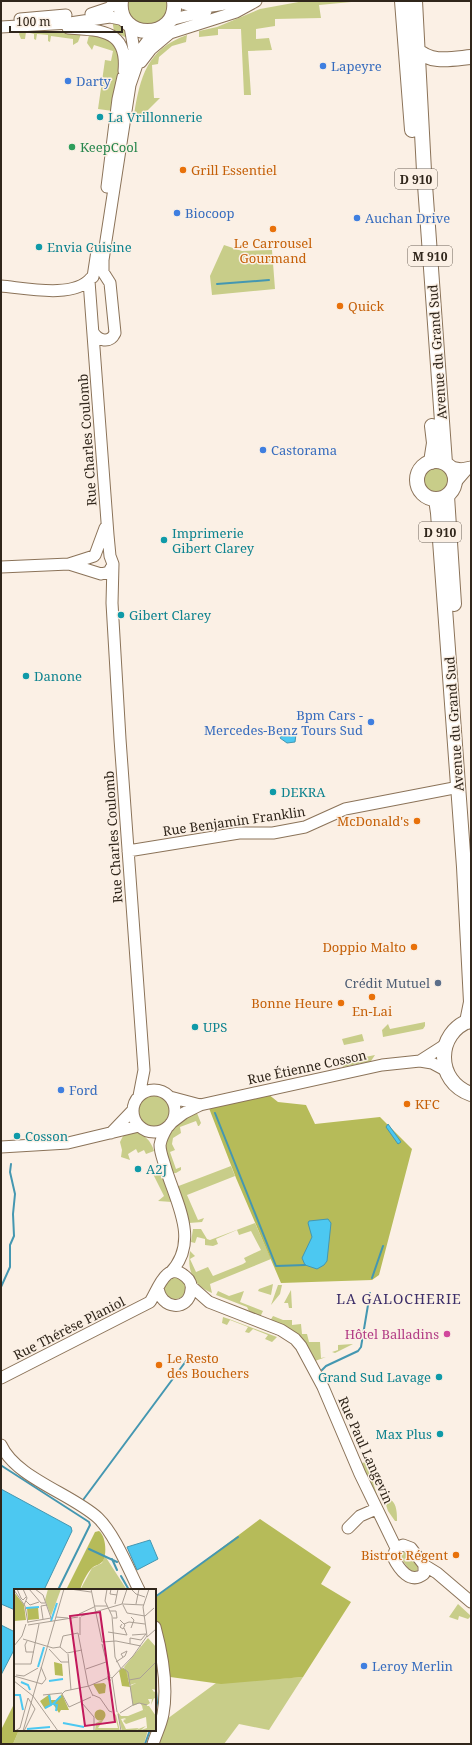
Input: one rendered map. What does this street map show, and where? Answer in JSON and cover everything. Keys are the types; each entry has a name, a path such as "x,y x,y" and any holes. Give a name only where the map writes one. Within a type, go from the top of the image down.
{"main road":[{"path":"121,1 122,13 128,23 146,32 155,31 170,20 173,13 174,1"},
{"name":"Avenue du Grand Sud","path":"402,1 425,295 434,443 431,462"},
{"name":"Avenue du Grand Sud","path":"415,1 416,49 448,465"},
{"path":"416,49 422,55 431,59 471,58"},
{"path":"431,462 448,465 453,472 455,483 453,488 441,497 422,493 417,484 418,473 421,468 431,462"},
{"name":"Avenue du Grand Sud","path":"441,497 438,513 458,787 470,983 469,1021"},
{"name":"Avenue du Grand Sud","path":"441,497 471,838"},
{"path":"469,1021 453,1031 445,1046 443,1058 445,1070 454,1084 470,1095"}],"street":[{"path":"1,20 92,14 109,8 117,1"},
{"path":"179,1 194,7 218,6 242,1"},
{"path":"135,71 151,49 170,33 236,12 256,1"},
{"path":"170,20 210,10 218,6"},
{"path":"1,27 38,25 110,17 128,23"},
{"name":"Rue Charles Coulomb","path":"128,23 134,50 128,69 123,77 118,98 108,166 95,278 92,340 95,358 110,556 113,564 112,603 144,1070 139,1096"},
{"path":"38,25 86,29 110,34 118,41 123,49 125,58 123,77"},
{"name":"Rue Charles Coulomb","path":"95,278 103,260 128,95 143,47 155,31"},
{"path":"1,286 70,290 82,286 95,278"},
{"name":"Rue Charles Coulomb","path":"95,278 110,283 115,329 114,336 103,340 95,358"},
{"path":"93,332 98,339 103,340"},
{"path":"448,465 470,467"},
{"path":"455,483 470,467"},
{"name":"Rue Charles Coulomb","path":"107,520 91,563 94,571 99,574 107,586 112,603"},
{"path":"1,567 69,564 103,552 110,556"},
{"path":"69,564 99,574 109,572 112,568"},
{"name":"Rue Benjamin Franklin","path":"128,851 239,832 273,833 305,827 345,809 458,787"},
{"name":"Rue Étienne Cosson","path":"420,1061 445,1046"},
{"name":"Rue Étienne Cosson","path":"169,1125 184,1113 200,1105 362,1069 420,1061 432,1063 445,1070"},
{"path":"144,1070 158,1090 170,1097 175,1110 160,1143 162,1156"},
{"path":"111,1133 133,1110 139,1096 144,1092 158,1090"},
{"name":"Rue Étienne Cosson","path":"170,1097 200,1105"},
{"path":"133,1110 133,1116 155,1141 162,1156 184,1222 182,1253 183,1266 190,1283 189,1298 186,1302 175,1306 164,1302 150,1302 163,1277 170,1273 177,1265 182,1253"},
{"path":"1,1147 68,1143 111,1133 142,1128 155,1132 169,1125"},
{"path":"170,1273 179,1273 190,1283"},
{"name":"Rue Paul Langevin","path":"190,1283 209,1302"},
{"path":"158,1287 161,1298 164,1302"},
{"name":"Rue Thérèse Planiol","path":"1,1378 150,1302"},
{"name":"Rue Paul Langevin","path":"186,1302 209,1302 281,1330 295,1339 301,1346 323,1387 376,1509 387,1528 400,1546 411,1548 424,1570 437,1573 471,1602"},
{"path":"1,1445 7,1455 23,1470 92,1513 103,1523 138,1589"},
{"path":"348,1528 360,1516 376,1509"},
{"name":"Rue Paul Langevin","path":"400,1546 393,1557 406,1575 416,1579 424,1570"},
{"path":"153,1744 163,1714 164,1699 162,1661 156,1632"}],"green space":[{"path":"125,1 168,1 168,6 166,14 149,27 131,20"},
{"path":"304,1 362,1 319,5 321,18 275,19 275,26 256,29 256,39 269,38 272,50 248,51 251,95 244,95 241,29 218,29 218,35 199,37 199,31 217,27 260,9"},
{"path":"112,20 121,24 130,40 114,31"},
{"path":"20,31 81,34 78,42 73,45 73,39 51,36 50,42 48,41 48,35 37,34 36,40 34,39 34,34 26,32 25,39 21,39 19,34"},
{"path":"89,35 104,38 112,43 120,60 119,81 113,111 98,109 105,60 111,61 113,51 94,45 92,50 87,43"},
{"path":"187,35 186,42 172,46 159,57 158,64 152,65 154,98 160,98 144,114 134,115 139,88 154,56 173,41"},
{"path":"224,245 242,251 272,250 275,289 212,295 210,276"},
{"path":"435,468 444,472 448,481 444,490 435,494 426,490 422,481 426,472"},
{"path":"425,1022 423,1029 383,1037 382,1030 388,1024 390,1029"},
{"path":"362,1034 364,1041 344,1045 342,1039"},
{"path":"375,1055 371,1061 368,1062 343,1067 341,1062"},
{"path":"263,1090 278,1102 306,1105 315,1124 380,1117 412,1149 379,1275 372,1280 281,1283 236,1178 207,1103"},
{"path":"153,1094 165,1099 170,1111 165,1123 153,1128 141,1123 136,1111 141,1099"},
{"path":"197,1113 201,1123 199,1126 196,1121 180,1127 181,1133 173,1138 172,1144 175,1150 170,1152 176,1169 181,1167 181,1170 176,1173 171,1173 164,1151 167,1136 180,1121"},
{"path":"133,1132 144,1136 151,1144 154,1151 146,1154 144,1150 138,1153 136,1149 128,1154 130,1160 121,1157 122,1150 120,1142 124,1134"},
{"path":"231,1166 235,1176 187,1195 198,1220 204,1218 202,1222 189,1223 176,1187"},
{"path":"160,1171 172,1202 158,1201 164,1196 153,1174"},
{"path":"255,1223 271,1259 210,1284 212,1293 200,1286 191,1271 189,1258 190,1251 195,1256 190,1259 196,1272 208,1267 213,1276 243,1264 246,1262 244,1258 261,1250 251,1231 239,1235 237,1230 216,1239 218,1244 213,1246 205,1245 205,1239 197,1237 195,1243 191,1242 193,1229 201,1229 207,1239 210,1240"},
{"path":"175,1277 183,1280 186,1288 183,1296 175,1299 167,1296 164,1288 167,1280"},
{"path":"273,1284 271,1295 258,1291 259,1289"},
{"path":"278,1285 282,1285 280,1294 271,1305"},
{"path":"291,1290 292,1308 289,1308 288,1303 284,1303"},
{"path":"218,1291 229,1296 244,1291 240,1302 263,1311 260,1317 250,1313 247,1307 216,1295"},
{"path":"273,1316 283,1320 292,1320 292,1325 301,1324 302,1334 307,1334 309,1342 320,1342 321,1358 326,1357 315,1361 270,1321"},
{"path":"223,1317 277,1337 272,1342 265,1339 268,1335 253,1329 249,1333 245,1332 248,1327 230,1320 227,1325 222,1323"},
{"path":"353,1344 335,1353 332,1352 338,1350 338,1345"},
{"path":"370,1462 372,1479 378,1498 360,1463"},
{"path":"391,1500 396,1507 397,1521 395,1521 388,1511 386,1505"},
{"path":"260,1519 331,1567 321,1584 351,1602 303,1677 221,1684 163,1676 156,1633 156,1597"},
{"path":"99,1531 103,1537 105,1554 103,1561 90,1570 80,1589 66,1589 95,1532"},
{"path":"405,1549 418,1566 417,1572 411,1572 398,1554 398,1550"},
{"path":"105,1556 126,1589 81,1589 92,1568 102,1563"},
{"path":"458,1604 471,1616 468,1619 459,1616 458,1620 449,1617"},
{"path":"303,1677 269,1730 239,1724 224,1744 157,1744 167,1719 216,1683"},
{"path":"14,1704 14,1731 19,1731 13,1744 1,1744 1,1730"},
{"path":"19,1731 148,1731 144,1744 13,1744"}],"water":[{"path":"293,732 296,734 295,742 287,743 280,738 281,736 290,736"},
{"path":"388,1124 401,1142 398,1144 386,1127"},
{"path":"328,1219 331,1223 327,1261 324,1265 317,1269 305,1265 302,1258 312,1237 308,1223 309,1221"},
{"path":"1,1489 71,1527 72,1531 44,1589 14,1589 14,1610 1,1604"},
{"path":"150,1540 158,1559 137,1570 127,1547"},
{"path":"1,1625 14,1632 14,1650 1,1675"}],"waterway":[{"path":"217,284 269,280"},
{"path":"215,1113 276,1266 305,1265"},
{"path":"1,1287 10,1267 10,1245 14,1236 13,1214 15,1194 10,1172 11,1164"},
{"path":"372,1278 383,1246"},
{"path":"322,1370 326,1366 358,1351 361,1347 370,1293"},
{"path":"83,1500 189,1357"},
{"path":"2,1466 89,1522 90,1525 58,1589"},
{"path":"156,1596 238,1537"},
{"path":"89,1549 117,1562"},
{"path":"112,1559 117,1570"},
{"path":"121,1576 128,1589"},
{"path":"156,1691 156,1708"},
{"path":"145,1744 150,1731"}],"place":[{"name":"Lapeyre","path":"323,66"},
{"name":"Darty","path":"68,81"},
{"name":"La Vrillonnerie","path":"100,117"},
{"name":"KeepCool","path":"72,147"},
{"name":"Grill Essentiel","path":"183,170"},
{"name":"Biocoop","path":"177,213"},
{"name":"Auchan Drive","path":"357,218"},
{"name":"Le Carrousel Gourmand","path":"273,229"},
{"name":"Envia Cuisine","path":"39,247"},
{"name":"Quick","path":"340,306"},
{"name":"Castorama","path":"263,450"},
{"name":"Imprimerie Gibert Clarey","path":"164,540"},
{"name":"Gibert Clarey","path":"121,615"},
{"name":"Danone","path":"26,676"},
{"name":"Bpm Cars - Mercedes-Benz Tours Sud","path":"371,722"},
{"name":"DEKRA","path":"273,792"},
{"name":"McDonald's","path":"417,821"},
{"name":"Doppio Malto","path":"414,947"},
{"name":"Crédit Mutuel","path":"438,983"},
{"name":"En-Lai","path":"372,997"},
{"name":"Bonne Heure","path":"341,1003"},
{"name":"UPS","path":"195,1027"},
{"name":"Ford","path":"61,1090"},
{"name":"KFC","path":"407,1104"},
{"name":"Cosson","path":"17,1136"},
{"name":"A2J","path":"138,1169"},
{"name":"Hôtel Balladins","path":"447,1334"},
{"name":"Le Resto des Bouchers","path":"159,1365"},
{"name":"Grand Sud Lavage","path":"439,1377"},
{"name":"Max Plus","path":"440,1434"},
{"name":"Bistrot Régent","path":"456,1555"},
{"name":"Leroy Merlin","path":"364,1666"}],"district":[{"name":"LA GALOCHERIE","path":"399,1298"}]}
